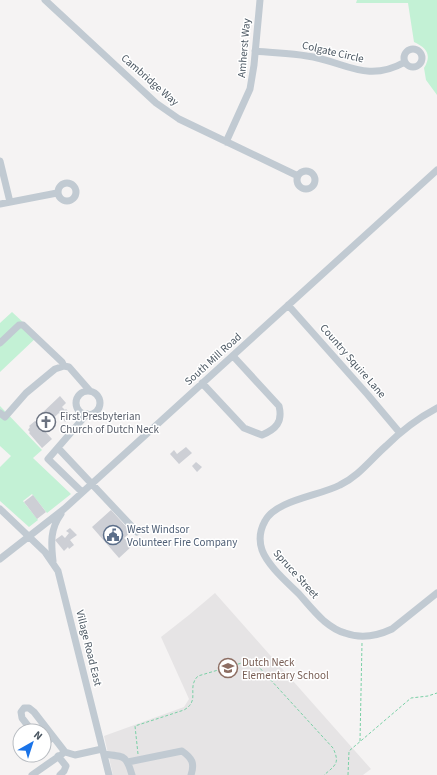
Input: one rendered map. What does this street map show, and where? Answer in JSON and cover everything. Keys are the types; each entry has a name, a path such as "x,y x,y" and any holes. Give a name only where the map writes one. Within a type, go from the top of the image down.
{"street":[{"name":"Cambridge Way","path":"45,0 156,103 179,119 298,176"},
{"name":"Amherst Way","path":"226,142 250,89 254,71 260,0"},
{"name":"Colgate Circle","path":"255,51 307,56 363,71 382,71 399,66 405,62"},
{"path":"0,161 10,202"},
{"name":"South Mill Road","path":"0,559 64,509 437,170"},
{"path":"0,204 58,193"},
{"name":"Country Squire Lane","path":"288,305 400,433"},
{"path":"0,343 19,325 23,325 62,362 64,366"},
{"path":"202,383 244,428 262,435 270,432 278,423 281,415 279,406 233,356"},
{"path":"0,413 4,417 26,393 55,369 64,366 69,367 90,391 99,398 100,406 95,412 88,414 81,412 78,408 77,401 80,394 90,391"},
{"name":"Spruce Street","path":"437,408 415,421 400,433 364,468 342,484 330,490 282,505 272,512 266,519 260,533 262,549 268,562 324,621 346,634 374,636 392,629 399,625 437,593"},
{"path":"82,492 48,459 88,414"},
{"path":"58,448 137,532"},
{"path":"54,563 51,534 55,523 64,509"},
{"name":"Village Road East","path":"2,514 29,536 54,563 61,582 109,775"},
{"path":"26,723 22,718 21,712 24,708 29,708 34,712 42,723"},
{"path":"53,737 66,766 60,775"},
{"path":"128,762 182,751 190,757 194,767 191,775"},
{"path":"32,775 61,754 103,752 125,758 128,762 132,775"}],"path":[{"path":"360,741 362,642"},
{"path":"138,756 135,726 184,710 193,701 192,687 194,680 198,676 245,662 251,662 257,665 333,748 337,761 335,766 324,775"},
{"path":"348,775 349,750 411,698 428,696 437,693"}],"shaded area":[{"name":"Dutch Neck Elementary School","path":"215,593 371,769 363,775 113,775 104,736 184,707 189,699 161,637"}],"green space":[{"path":"357,0 437,0 437,95 426,80 424,68 428,59 427,52 414,42 408,3 356,3"},
{"path":"12,312 38,336 0,372 0,323"},
{"path":"0,406 42,450 33,458 71,494 47,513 32,494 23,501 38,520 29,527 0,501 0,467 11,456 0,446"}],"building":[{"name":"First Presbyterian Church of Dutch Neck","path":"60,396 66,403 62,407 73,416 65,422 59,413 42,428 52,439 42,448 29,433 29,426 39,419 42,422 44,420 40,415"},
{"path":"186,447 192,453 179,464 170,454 174,450 177,454"},
{"path":"196,462 202,467 197,472 192,466"},
{"path":"33,495 46,512 37,519 24,502"},
{"name":"West Windsor Volunteer Fire Company","path":"111,510 131,532 124,538 132,546 119,558 92,527"},
{"path":"70,528 77,535 70,540 74,545 69,549 68,547 64,551 55,540 62,535 65,538 69,533 66,531"}],"place":[{"name":"First Presbyterian Church of Dutch Neck","path":"46,422"},
{"name":"West Windsor Volunteer Fire Company","path":"113,535"},
{"name":"Dutch Neck Elementary School","path":"228,668"}]}
